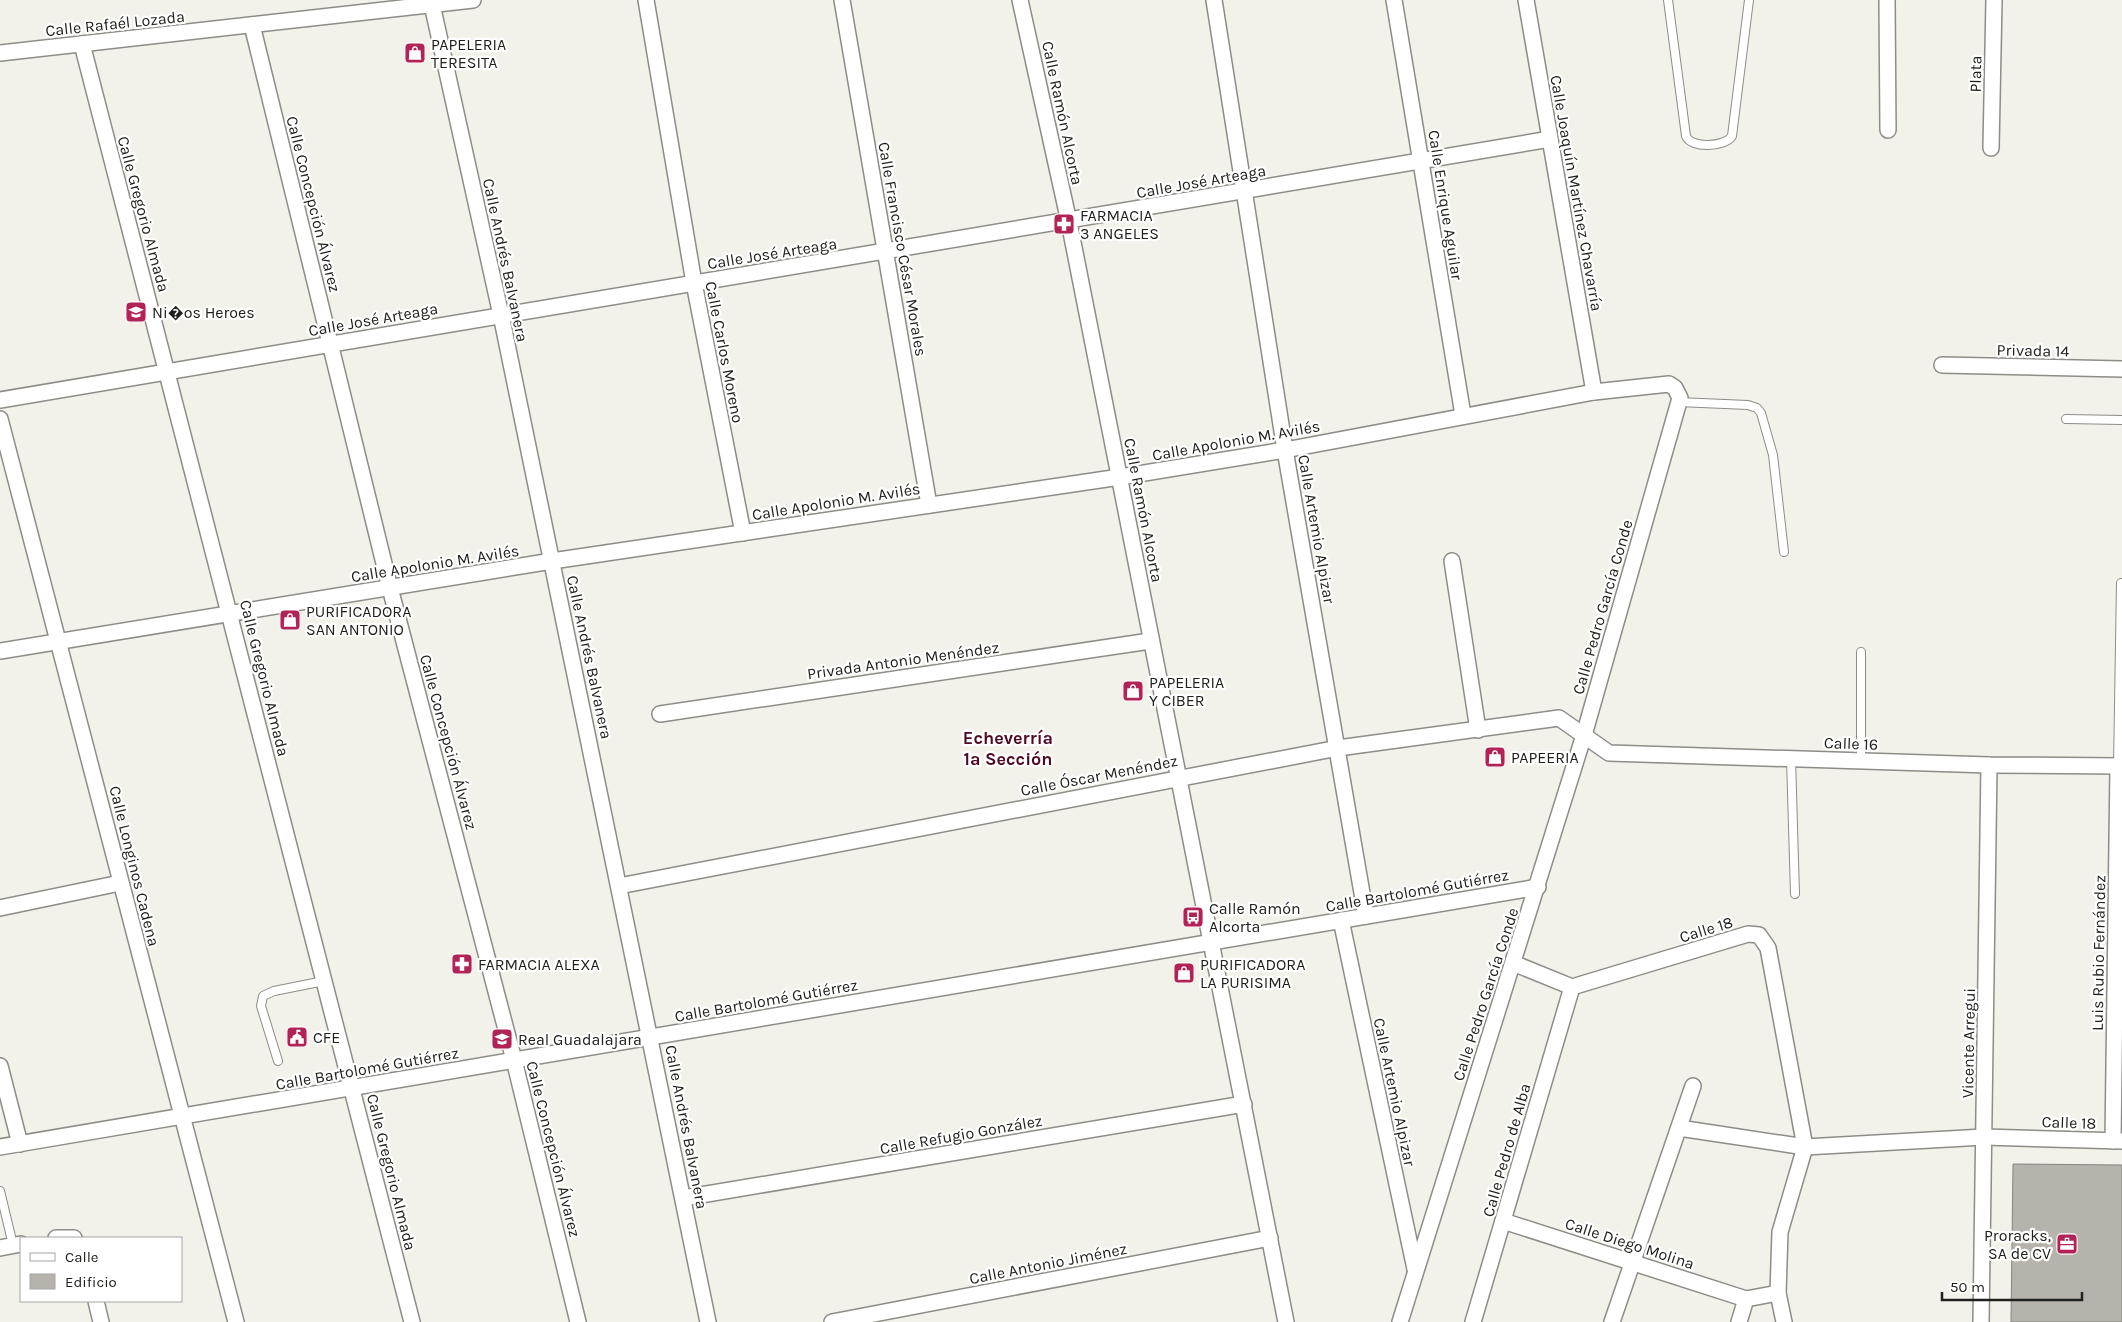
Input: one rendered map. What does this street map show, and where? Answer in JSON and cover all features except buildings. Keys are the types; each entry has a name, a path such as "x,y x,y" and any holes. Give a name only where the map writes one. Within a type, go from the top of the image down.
{"street":[{"name":"Calle Rafaél Lozada","path":"0,53 252,25 431,2 473,0"},
{"name":"Calle Carlos Moreno","path":"646,0 694,283 743,533"},
{"name":"Calle Francisco César Morales","path":"842,0 929,505"},
{"name":"Calle Ramón Alcorta","path":"1020,0 1069,222 1120,477 1150,641 1179,777 1286,1322"},
{"name":"Calle Artemio Alpizar","path":"1214,0 1285,450 1366,916"},
{"name":"Calle Enrique Aguilar","path":"1394,0 1463,415"},
{"name":"Calle Joaquín Martínez Chavarría","path":"1526,0 1594,392"},
{"path":"1887,0 1888,130"},
{"name":"Plata","path":"1991,148 1994,0"},
{"name":"Calle Andrés Balvanera","path":"431,2 501,315 651,1037 708,1322"},
{"name":"Calle Concepción Álvarez","path":"252,25 390,588 514,1060 578,1322"},
{"name":"Calle Gregorio Almada","path":"82,44 412,1322"},
{"name":"Calle José Arteaga","path":"0,400 501,315 1069,222 1550,139"},
{"name":"Privada 14","path":"1942,365 2122,369"},
{"name":"Calle Apolonio M. Avilés","path":"0,651 552,561 1120,477 1285,450 1463,415 1594,392 1664,383 1677,395"},
{"name":"Calle Pedro García Conde","path":"1400,1322 1538,887 1584,735 1677,395"},
{"name":"Calle Longinos Cadena","path":"0,419 60,641 120,883 236,1322"},
{"path":"1452,560 1478,730"},
{"name":"Privada Antonio Menéndez","path":"660,714 1150,641"},
{"name":"Calle Óscar Menéndez","path":"619,886 1338,748 1559,718 1584,735"},
{"name":"Calle 16","path":"1584,735 1609,753 1989,765 2120,766"},
{"name":"Vicente Arregui","path":"1982,1322 1989,765"},
{"name":"Luis Rubio Fernández","path":"2117,1141 2120,766"},
{"path":"0,908 120,883"},
{"name":"Calle Bartolomé Gutiérrez","path":"0,1147 1538,887"},
{"name":"Calle Artemio Alpizar","path":"1341,920 1415,1270"},
{"name":"Calle 18","path":"1572,987 1748,934 1759,935 1768,948 1805,1147 1780,1232 1778,1293 1784,1322"},
{"path":"1514,963 1572,987"},
{"name":"Calle Pedro de Alba","path":"1473,1322 1572,987"},
{"path":"0,1066 20,1144"},
{"path":"1612,1322 1693,1086"},
{"name":"Calle Refugio González","path":"684,1198 1244,1104"},
{"name":"Calle 18","path":"1678,1128 1805,1147 1984,1137 2117,1141"},
{"name":"Calle Diego Molina","path":"1503,1221 1746,1299"},
{"name":"Calle Antonio Jiménez","path":"832,1322 1270,1238"},
{"path":"1739,1322 1746,1299 1778,1293"},
{"path":"96,1302 101,1322"}],"lane":[{"path":"1668,0 1686,136 1689,142 1695,144 1723,142 1732,136 1749,0"},
{"path":"1677,395 1748,405 1757,408 1761,413 1772,455 1784,552"},
{"path":"2066,419 2122,420"},
{"path":"2120,766 2121,583"},
{"path":"1861,652 1861,761"},
{"path":"1791,758 1795,894"},
{"path":"278,1061 261,1006 263,996 274,991 324,981"},
{"path":"0,1191 11,1245"}],"place":[{"name":"PAPELERIA TERESITA","path":"415,53"},
{"name":"FARMACIA 3 ANGELES","path":"1064,224"},
{"name":"Ni�os Heroes","path":"136,312"},
{"name":"PURIFICADORA SAN ANTONIO","path":"290,620"},
{"name":"PAPELERIA Y CIBER","path":"1133,691"},
{"name":"PAPEERIA","path":"1495,757"},
{"name":"Calle Ramón Alcorta","path":"1193,917"},
{"name":"FARMACIA ALEXA","path":"462,964"},
{"name":"PURIFICADORA LA PURISIMA","path":"1184,973"},
{"name":"CFE","path":"297,1037"},
{"name":"Real Guadalajara","path":"502,1039"},
{"name":"Proracks, SA de CV","path":"2067,1244"}],"district":[{"name":"Echeverría 1a Sección","path":"1008,748"}]}
